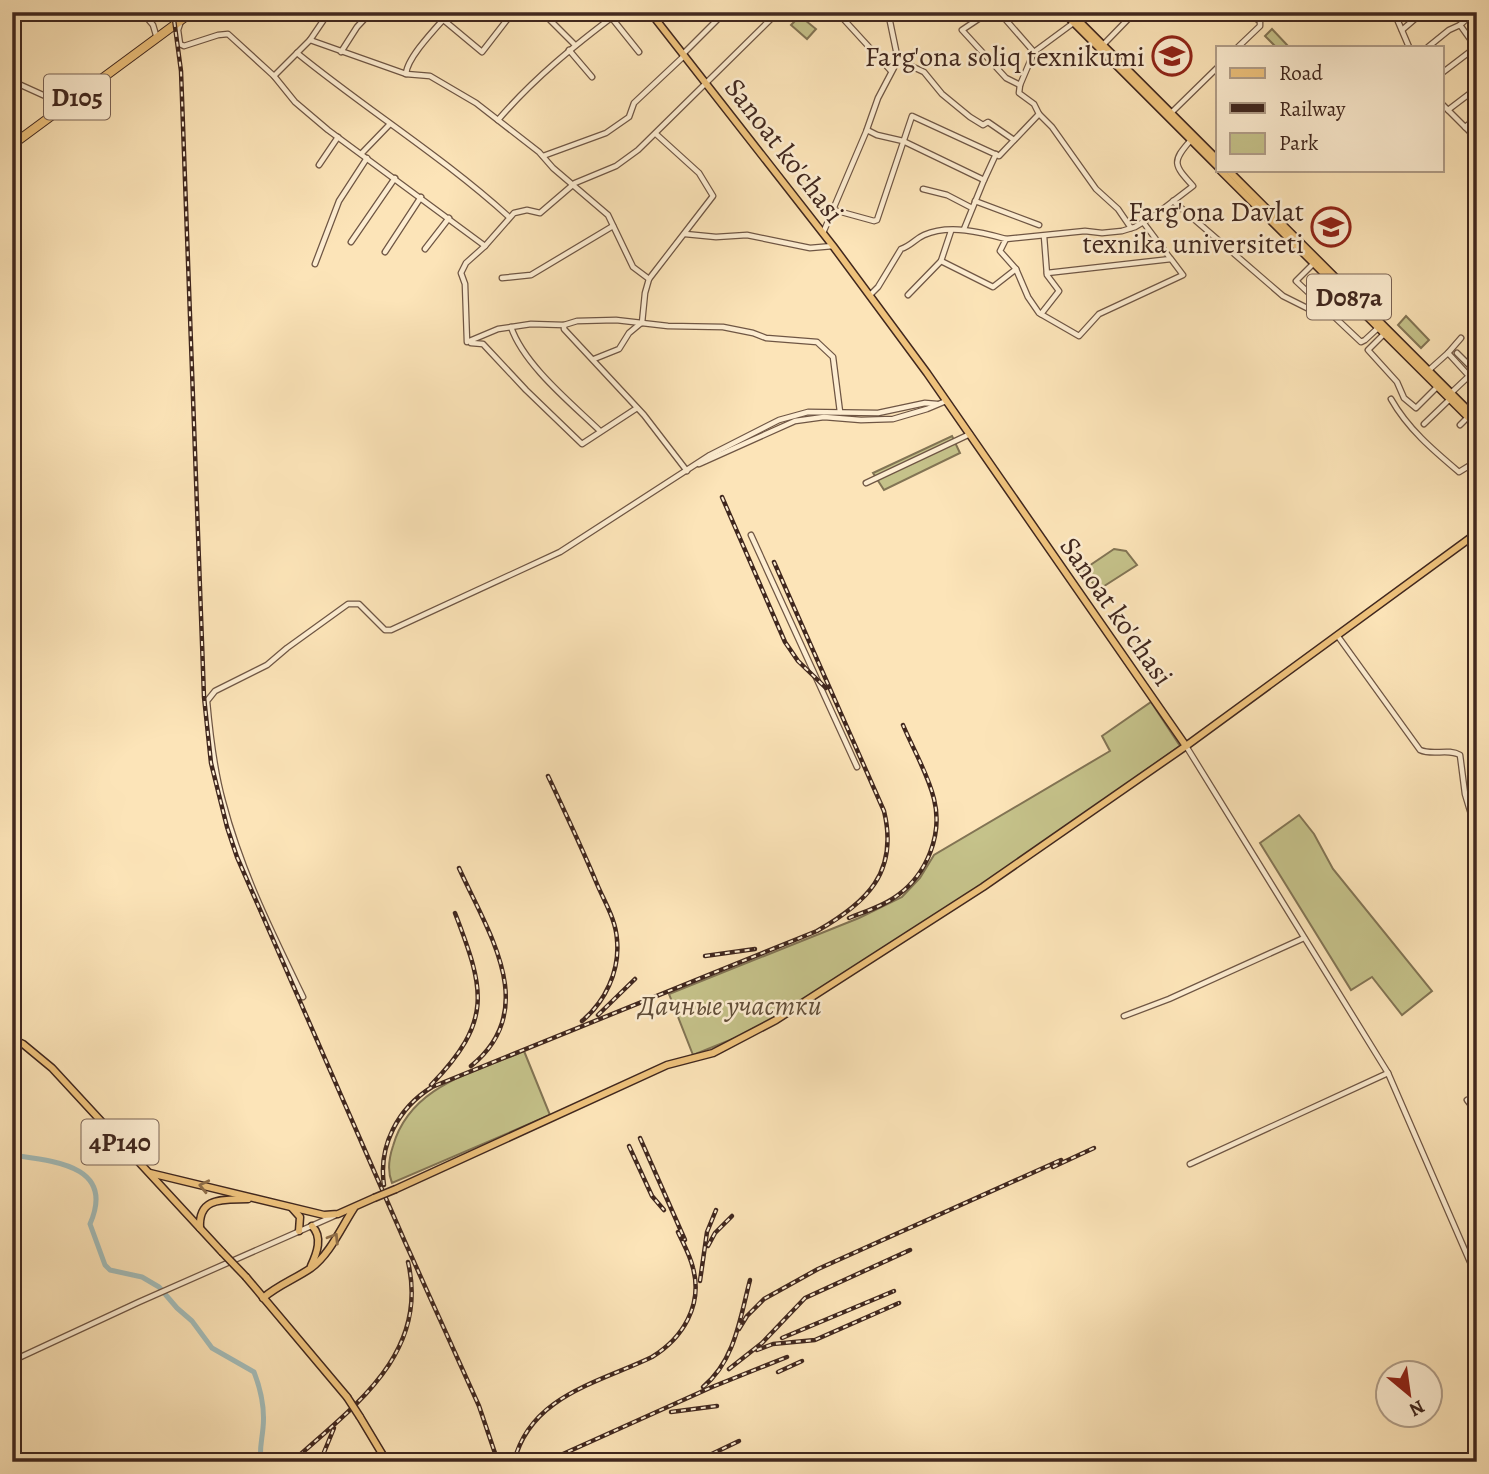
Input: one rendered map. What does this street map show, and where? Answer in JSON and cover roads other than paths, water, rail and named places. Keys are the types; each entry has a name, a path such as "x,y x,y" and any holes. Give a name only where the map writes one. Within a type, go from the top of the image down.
{"highway":[{"name":"D105","path":"142,48 186,12"},
{"name":"D105","path":"12,145 192,12"}],"main road":[{"name":"Sanoat ko'chasi","path":"650,12 833,246 948,400 1186,746"},
{"name":"D087a","path":"1063,12 1103,45 1216,165"},
{"name":"D087a","path":"1070,12 1076,22 1216,158"},
{"name":"D087a","path":"1223,172 1451,396"},
{"name":"D087a","path":"1230,172 1358,303 1429,370 1477,426"},
{"name":"D087a","path":"1468,413 1477,419"},
{"path":"148,1173 291,1207 338,1214 667,1065 713,1053 776,1020 983,887 1186,746 1477,534"},
{"name":"4P140","path":"12,1039 23,1044 52,1068 246,1278 347,1397 387,1462"},
{"path":"200,1228 200,1213 210,1203 259,1199"},
{"path":"291,1207 300,1217 299,1231"},
{"path":"263,1298 311,1268 333,1242 355,1207"},
{"path":"311,1268 318,1242 318,1234 312,1226"}],"street":[{"path":"142,12 153,25 156,35"},
{"path":"274,76 310,40 329,12"},
{"path":"341,51 371,12"},
{"path":"433,12 482,52 513,12"},
{"path":"405,74 406,69 450,12"},
{"path":"542,12 575,45"},
{"path":"607,12 639,52"},
{"path":"498,120 521,93 569,50 620,12"},
{"path":"542,156 606,133 628,117 634,103 725,12"},
{"path":"467,342 465,284 461,273 466,263 485,246 509,217 518,211 540,213 574,184 617,166 656,134 778,12"},
{"path":"837,12 891,71"},
{"path":"823,234 878,98 898,60 888,12"},
{"path":"989,12 962,30 1006,78 1020,85"},
{"path":"999,12 1034,52"},
{"path":"1103,45 1135,12"},
{"path":"1239,46 1260,26 1259,21 1244,12"},
{"path":"1394,12 1409,46"},
{"path":"1402,30 1423,12"},
{"path":"1429,46 1472,14 1477,20"},
{"path":"180,22 180,44 184,46 228,34 274,76 295,102 485,246"},
{"path":"1076,22 1034,52 1019,93 1034,104 1096,189 1118,209 1131,228"},
{"path":"1444,71 1476,46 1460,25"},
{"path":"310,40 405,74 430,76 476,103 542,156 608,215 633,267 649,279"},
{"path":"569,50 592,77"},
{"path":"297,53 461,175 509,217"},
{"path":"898,60 924,72 942,94 970,117 983,125 988,122 1014,140"},
{"path":"1171,113 1216,69"},
{"path":"12,81 66,106"},
{"path":"1448,110 1477,88"},
{"path":"1444,106 1477,138"},
{"path":"834,210 877,220 912,116 999,156 1039,114"},
{"path":"1465,127 1477,118"},
{"path":"362,153 390,124"},
{"path":"867,130 902,141 984,180"},
{"path":"593,360 619,349 629,333 642,323 649,279 713,196 699,173 656,134"},
{"path":"318,165 338,137"},
{"path":"870,295 878,287 901,249 924,235 964,229 1006,239 1085,231 1102,233 1131,228 1193,186 1178,169 1177,162 1178,154 1191,140"},
{"path":"964,229 996,155"},
{"path":"315,264 339,201 368,158"},
{"path":"351,242 395,178"},
{"path":"923,189 947,195 972,208"},
{"path":"385,253 421,197"},
{"path":"975,201 1039,225"},
{"path":"1173,201 1283,296 1307,308"},
{"path":"425,249 449,218"},
{"path":"1006,239 1000,251 1016,269 1028,297 1041,314 1079,336 1099,314 1182,275 1143,222"},
{"path":"502,278 531,275 613,226"},
{"path":"908,295 941,261 951,230"},
{"path":"684,234 747,236 810,248 833,246"},
{"path":"1041,314 1059,291 1047,273 1044,236"},
{"path":"1047,273 1171,259"},
{"path":"941,261 993,287 1016,269"},
{"path":"1314,263 1297,281 1361,342 1378,327"},
{"path":"1326,309 1343,291"},
{"path":"467,342 498,329 531,324 564,325 616,320 723,327 766,338 817,342 834,357 840,412"},
{"path":"564,325 564,329 637,408 687,471"},
{"path":"511,327 514,337 528,358 600,431"},
{"path":"1385,333 1368,350 1397,382 1404,398 1416,408 1438,386"},
{"path":"1429,370 1461,338"},
{"path":"467,342 483,345 582,444 637,408"},
{"path":"1448,353 1469,376"},
{"path":"1424,424 1476,370 1457,353"},
{"path":"1391,399 1417,435 1459,472 1477,461"},
{"path":"824,414 861,420 893,419 948,400"},
{"path":"303,996 240,859 222,800 206,701 215,691 267,664 348,604 359,604 385,630 391,630 560,552 698,464 779,420 799,414 878,414 925,403 937,404"},
{"path":"1460,425 1477,404"},
{"path":"866,483 970,434"},
{"path":"751,535 857,767"},
{"path":"1337,634 1420,750 1427,753 1459,753 1465,794 1472,814 1473,865 1477,887"},
{"name":"Sanoat ko'chasi","path":"1186,746 1388,1073 1477,1278"},
{"path":"1476,813 1477,856"},
{"path":"1124,1016 1169,999 1304,938"},
{"path":"1190,1164 1388,1073"},
{"path":"1467,1100 1477,1112"},
{"path":"12,1361 338,1214"}],"waterway":[{"path":"12,1155 62,1164 88,1178 95,1189 96,1204 90,1224 105,1265 110,1270 142,1277 159,1287 192,1321 212,1348 254,1372 263,1407 261,1462"}],"railway":[{"path":"173,12 181,71 204,697 211,763 237,857 479,1406 498,1462"},
{"path":"722,497 785,642 798,661 826,688"},
{"path":"384,1185 384,1156 393,1129 409,1106 432,1087 817,931 850,909 874,884 887,852 884,811 774,562"},
{"path":"849,918 887,902 908,886 925,865 934,839 934,799 903,725"},
{"path":"548,776 615,925 617,952 613,974 598,1005 582,1021"},
{"path":"459,868 494,943 506,995 503,1020 492,1044 471,1066"},
{"path":"431,1085 465,1042 474,1023 478,1004 473,964 455,913"},
{"path":"705,956 755,949"},
{"path":"598,1015 635,979"},
{"path":"640,1138 685,1240"},
{"path":"629,1146 652,1196 664,1210"},
{"path":"1053,1167 1094,1148"},
{"path":"739,1329 747,1316 764,1299 818,1269 1061,1160"},
{"path":"700,1281 707,1232 716,1210"},
{"path":"708,1246 715,1233 732,1216"},
{"path":"514,1462 522,1440 535,1421 550,1407 589,1384 652,1357 681,1330 693,1307 695,1282 690,1258 678,1232"},
{"path":"729,1369 762,1343 805,1298 910,1250"},
{"path":"292,1462 360,1400 397,1352 407,1325 412,1295 408,1262"},
{"path":"703,1387 714,1376 729,1352 750,1280"},
{"path":"782,1338 894,1291"},
{"path":"757,1350 773,1344 815,1340 899,1303"},
{"path":"551,1462 563,1454 712,1387 787,1357"},
{"path":"778,1372 802,1361"},
{"path":"671,1412 717,1406"},
{"path":"320,1462 334,1428"},
{"path":"695,1462 739,1441"}],"place":[{"name":"Farg'ona soliq texnikumi","path":"1172,56"},
{"name":"Farg'ona Davlat texnika universiteti","path":"1331,227"}],"park label":[{"name":"Дачные участки","path":"730,1005"}]}
